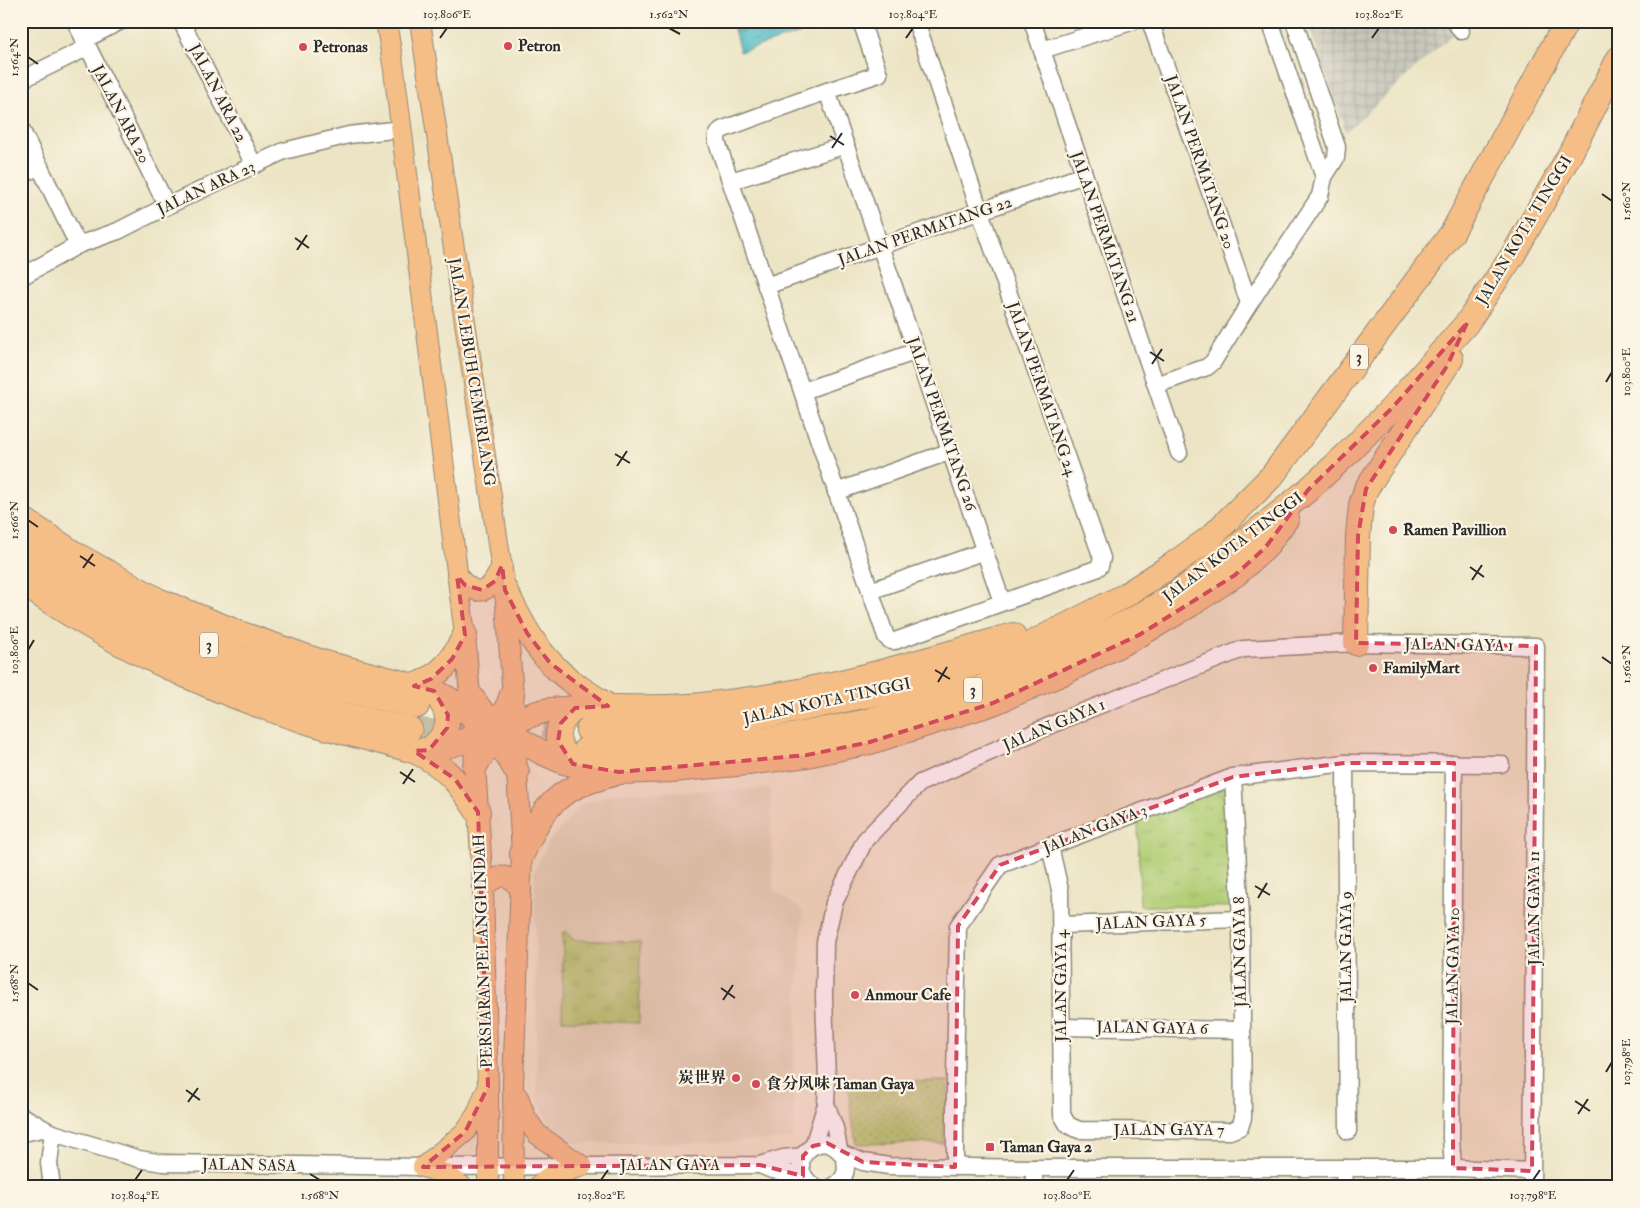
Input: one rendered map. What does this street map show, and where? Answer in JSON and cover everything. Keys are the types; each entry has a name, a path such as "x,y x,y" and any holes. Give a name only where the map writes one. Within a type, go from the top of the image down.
{"highway":[{"name":"JALAN KOTA TINGGI","path":"582,748 670,727 738,720 856,699 906,687 1013,651 1124,596 1180,560 1211,537 1272,476 1452,233 1567,21"},
{"name":"JALAN KOTA TINGGI","path":"582,748 669,749 736,744 863,722 980,688 1132,620 1181,591 1308,490 1347,454 1392,408 1467,323 1514,255 1570,154 1619,58"},
{"path":"1356,644 1358,536 1361,505 1366,489 1447,366 1467,323"},
{"path":"582,748 590,769 619,772 672,770 747,763 808,755 870,742 993,703 1063,673 1139,635 1190,605 1235,575 1265,548 1308,490"},
{"path":"21,518 77,555 158,600 242,634 314,659 422,694 449,699 491,725 541,752 582,748"},
{"name":"3","path":"21,538 68,571 149,618 235,657 317,684 422,694"},
{"name":"3","path":"21,563 59,588 143,636 227,674 418,743"},
{"path":"21,582 48,601 135,651 218,689 310,722 418,743 446,746 491,725 542,712 608,706 680,706 745,700 837,683 1073,621"},
{"path":"505,590 527,633 550,663 581,689 608,706"},
{"path":"422,694 431,679 443,670 452,659 465,635"},
{"path":"418,743 440,740 447,728 448,715 443,704 422,694"},
{"path":"476,766 491,725 507,708 512,694"},
{"path":"575,708 560,723 558,741 562,751 582,748"},
{"path":"491,725 517,772"},
{"path":"418,743 430,758 455,779 478,812"},
{"path":"522,854 545,811 556,799 570,790 619,772"}],"main road":[{"name":"JALAN LEBUH CEMERLANG","path":"420,21 502,565 512,694"},
{"path":"386,22 394,70 465,635 491,725"},
{"path":"457,576 465,585 472,589 482,590 489,588 495,581 502,565"},
{"name":"PERSIARAN PELANGI INDAH","path":"476,766 483,887 488,1087 488,1187"},
{"name":"PERSIARAN PELANGI INDAH","path":"514,1187 514,1083 522,854 517,772"},
{"path":"483,887 493,878 501,876 514,881 521,890"},
{"path":"514,1083 526,1118 537,1134 582,1166"},
{"path":"423,1167 465,1132 477,1114 488,1087"},
{"path":"538,1187 550,1177 582,1166"},
{"path":"423,1167 447,1175 463,1187"}],"street":[{"name":"JALAN ARA 20","path":"75,21 167,206"},
{"path":"21,80 121,21"},
{"name":"JALAN ARA 22","path":"181,21 254,165"},
{"path":"861,21 879,74 721,130 717,136 717,142 886,636 891,641 895,641 1002,602"},
{"name":"JALAN PERMATANG 24","path":"916,21 980,212 1102,558 1100,566 1002,602"},
{"name":"JALAN PERMATANG 21","path":"1032,21 1179,453"},
{"path":"1042,50 1134,21"},
{"name":"JALAN PERMATANG 20","path":"1150,21 1249,303"},
{"path":"1270,21 1324,177"},
{"path":"1156,385 1207,367 1213,362 1249,303 1320,196 1324,177 1336,158 1337,147 1294,21"},
{"name":"JALAN PERMATANG 26","path":"827,91 1002,602"},
{"path":"21,129 78,245"},
{"name":"JALAN ARA 23","path":"21,277 78,245 118,231 284,151 349,135 401,129"},
{"path":"730,181 846,145"},
{"path":"21,175 40,166"},
{"name":"JALAN PERMATANG 22","path":"766,286 1084,175"},
{"path":"803,391 917,351"},
{"path":"836,492 951,451"},
{"path":"870,591 985,551"},
{"name":"JALAN GAYA 1","path":"811,1184 801,1170 826,1104 825,942 834,903 865,840 920,783 1067,718 1243,649 1356,644 1536,646"},
{"name":"JALAN GAYA 11","path":"1532,1179 1536,646"},
{"name":"JALAN GAYA 3","path":"955,1167 958,926 1000,865 1233,777 1345,763 1501,764"},
{"name":"JALAN GAYA 9","path":"1345,763 1348,1131"},
{"name":"JALAN GAYA 10","path":"1453,1168 1451,1128 1454,763"},
{"name":"JALAN GAYA 8","path":"1233,777 1241,919 1242,1118 1240,1127"},
{"name":"JALAN GAYA 4","path":"1050,846 1060,890 1062,1115 1068,1125"},
{"name":"JALAN GAYA 5","path":"1061,925 1241,919"},
{"name":"JALAN GAYA 6","path":"1061,1027 1242,1030"},
{"name":"JALAN GAYA 1","path":"826,1104 846,1166 836,1184"},
{"name":"JALAN SASA","path":"21,1116 32,1120 48,1131 139,1159 163,1163 489,1167"},
{"name":"JALAN GAYA 7","path":"1068,1125 1079,1130 1230,1131 1240,1127"},
{"name":"JALAN SASA","path":"21,1131 48,1131"},
{"path":"48,1131 52,1187"},
{"name":"JALAN GAYA","path":"489,1167 760,1165 827,1144 841,1152"},
{"path":"841,1152 863,1162 889,1166 1453,1168 1532,1179"},
{"name":"JALAN GAYA","path":"760,1165 811,1184"},
{"path":"836,1184 889,1166"},
{"path":"1034,1168 1034,1187"},
{"path":"1344,1168 1344,1187"}],"highlighted area":[{"path":"1467,323 1447,366 1366,489 1358,536 1356,643 1536,646 1532,1171 1453,1168 1454,763 1345,763 1233,777 1000,865 958,926 955,1167 863,1162 827,1143 813,1146 803,1156 803,1176 760,1165 423,1167 465,1132 488,1087 478,812 455,779 414,751 429,750 447,728 448,715 434,691 414,686 431,679 452,659 465,635 457,576 465,585 482,590 495,581 502,565 505,590 527,633 550,663 608,706 575,708 561,723 558,741 573,764 619,772 807,755 870,742 993,703 1139,635 1235,575 1265,548 1308,490 1392,408"}],"shaded area":[{"path":"1307,21 1467,21 1346,132"},
{"path":"770,789 773,890 803,911 794,1058 793,1139 705,1143 570,1143 549,1123 537,1096 535,870 549,841 582,804 614,793"}],"green space":[{"path":"1229,786 1232,907 1140,906 1138,820"},
{"path":"563,932 567,932 573,940 640,942 639,1023 562,1020"},
{"path":"949,1081 943,1143 856,1144 847,1082"}],"water":[{"path":"732,21 796,21 801,33 740,52"}],"tunnel":[{"path":"507,722 588,730"},
{"path":"410,729 463,734"}],"place":[{"name":"Petron","path":"508,46"},
{"name":"Petronas","path":"303,47"},
{"name":"Ramen Pavillion","path":"1393,530"},
{"name":"FamilyMart","path":"1373,668"},
{"name":"Anmour Cafe","path":"855,995"},
{"name":"炭世界","path":"736,1078"},
{"name":"食分风味 Taman Gaya","path":"756,1084"},
{"name":"Taman Gaya 2","path":"990,1147"}]}
